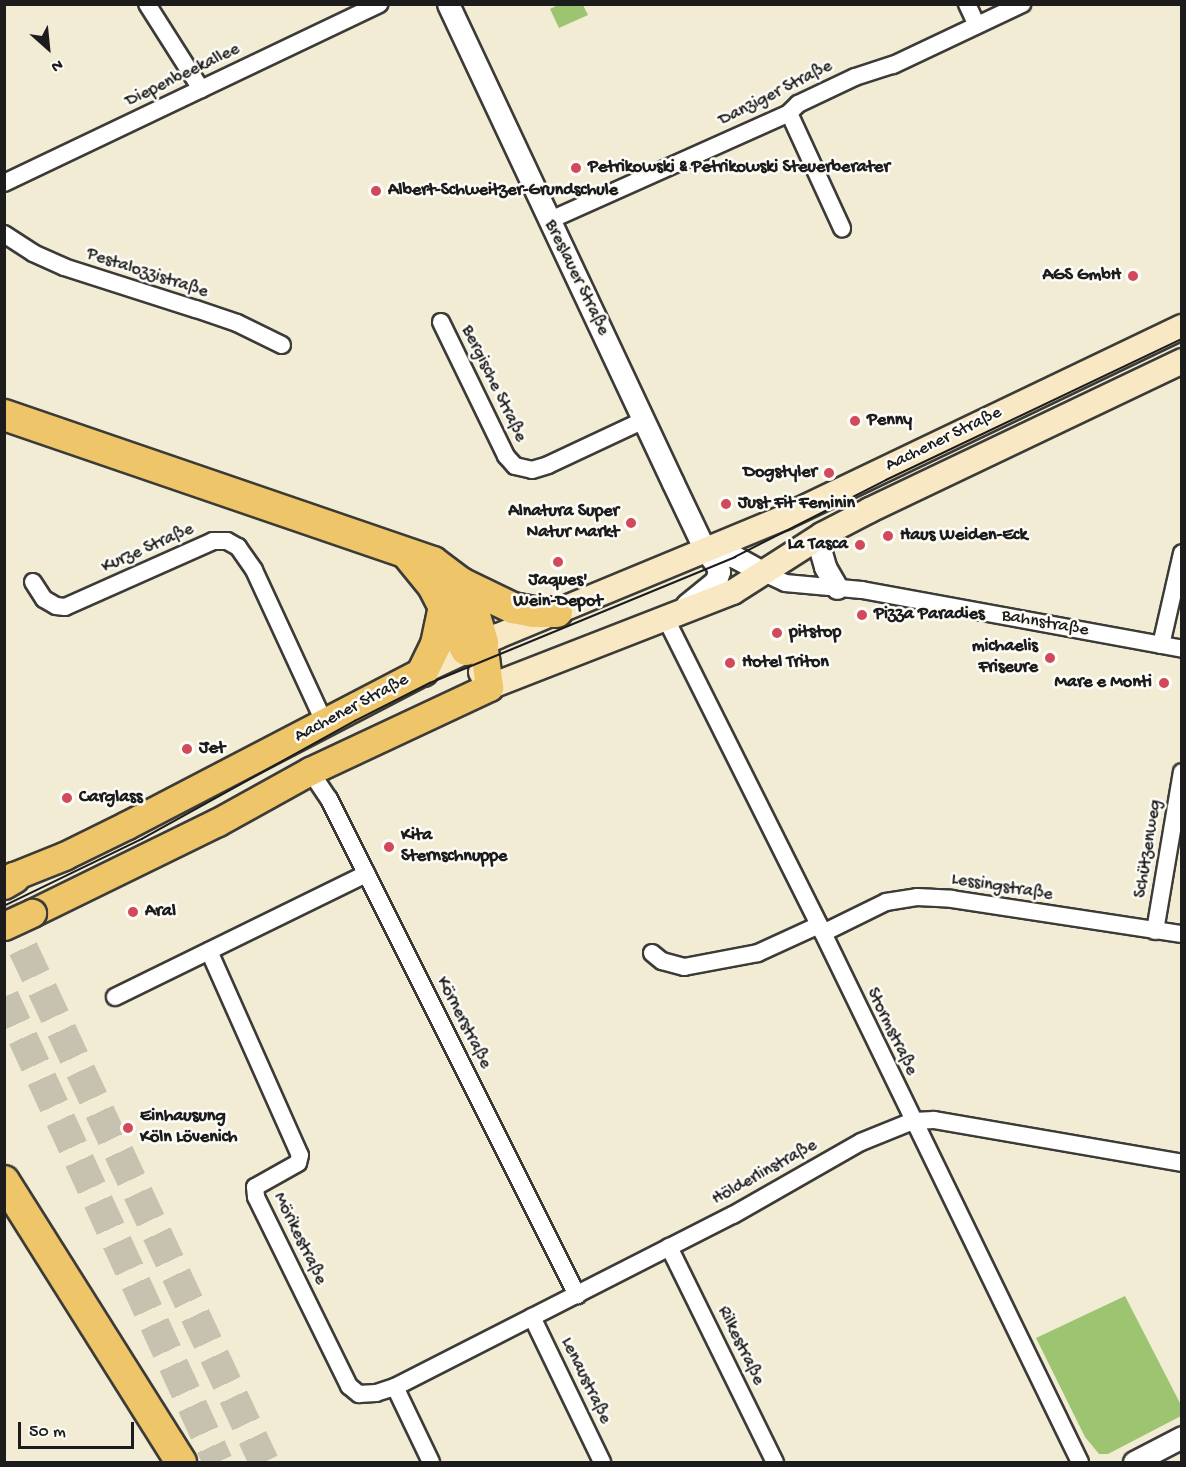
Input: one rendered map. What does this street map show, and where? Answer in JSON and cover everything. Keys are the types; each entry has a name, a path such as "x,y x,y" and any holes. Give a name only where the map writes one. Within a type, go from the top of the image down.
{"highway":[{"path":"4,415 433,562 452,594 470,599 475,646"},
{"path":"452,594 532,612 557,612"},
{"path":"423,670 436,644 452,594"},
{"path":"4,1181 182,1462"}],"main road":[{"name":"Aachener Straße","path":"8,880 116,830 325,724 423,670 475,646 785,517 1182,327"},
{"name":"Aachener Straße","path":"4,926 218,822 310,771 489,687 733,592 822,535 1182,361"},
{"path":"475,646 489,687"}],"street":[{"path":"147,4 201,89"},
{"name":"Diepenbeekallee","path":"4,183 379,4"},
{"name":"Breslauer Straße","path":"448,4 548,221 705,550"},
{"path":"967,4 977,25"},
{"name":"Danziger Straße","path":"548,221 789,113 798,104 855,77 893,65 1022,4"},
{"path":"789,113 842,228"},
{"name":"Pestalozzistraße","path":"4,234 33,253 64,267 237,323 282,345"},
{"name":"Bergische Straße","path":"441,322 506,456 515,466 532,470 548,465 644,420"},
{"path":"822,535 820,549 825,567 837,588"},
{"name":"Kurze Straße","path":"33,582 45,599 56,606 65,607 213,542 227,542 238,546 254,570 325,724"},
{"path":"705,550 735,557 764,573"},
{"name":"Aachener Straße","path":"666,619 716,581 718,571 705,550"},
{"path":"1161,645 1182,553"},
{"name":"Bahnstraße","path":"764,573 785,583 837,588 1182,649"},
{"name":"Stormstraße","path":"666,619 821,929 1080,1462"},
{"name":"Körnerstraße","path":"310,771 330,799 577,1295"},
{"name":"Schützenweg","path":"1155,931 1182,772"},
{"path":"115,997 366,874"},
{"name":"Lessingstraße","path":"652,953 662,961 684,967 758,953 886,902 917,897 952,899 1182,934"},
{"name":"Mörikestraße","path":"209,951 300,1155 298,1163 255,1187 256,1197 349,1386 359,1394 366,1395 395,1387"},
{"name":"Hölderlinstraße","path":"395,1387 762,1199 861,1142 913,1121 934,1120 1182,1163"},
{"name":"Rilkestraße","path":"669,1247 775,1462"},
{"name":"Lenaustraße","path":"532,1317 602,1462"},
{"path":"395,1387 431,1462"},
{"path":"1134,1462 1156,1457 1182,1437"}],"green space":[{"path":"560,4 583,5 588,15 559,28 550,9"},
{"path":"1125,1296 1181,1405 1181,1416 1108,1454 1099,1454 1085,1437 1036,1338"}],"tunnel":[{"path":"4,908 264,1462"},
{"path":"4,997 218,1462"}],"tram line":[{"path":"4,906 142,839 355,721 430,683 735,557 886,480 1182,339"}],"place":[{"name":"Petrikowski & Petrikowski Steuerberater","path":"576,168"},
{"name":"Albert-Schweitzer-Grundschule","path":"376,191"},
{"name":"AGS GmbH","path":"1133,276"},
{"name":"Penny","path":"855,421"},
{"name":"Dogstyler","path":"829,473"},
{"name":"Just Fit Feminin","path":"726,504"},
{"name":"Alnatura Super Natur Markt","path":"631,523"},
{"name":"Haus Weiden-Eck","path":"888,536"},
{"name":"La Tasca","path":"860,545"},
{"name":"Jaques' Wein-Depot","path":"558,562"},
{"name":"Pizza Paradies","path":"862,615"},
{"name":"pitstop","path":"777,633"},
{"name":"michaelis Friseure","path":"1050,658"},
{"name":"Hotel Triton","path":"730,663"},
{"name":"Mare e Monti","path":"1164,683"},
{"name":"Jet","path":"187,749"},
{"name":"Carglass","path":"67,798"},
{"name":"Kita Sternschnuppe","path":"389,847"},
{"name":"Aral","path":"133,912"},
{"name":"Einhausung Köln Lövenich","path":"128,1128"}]}
